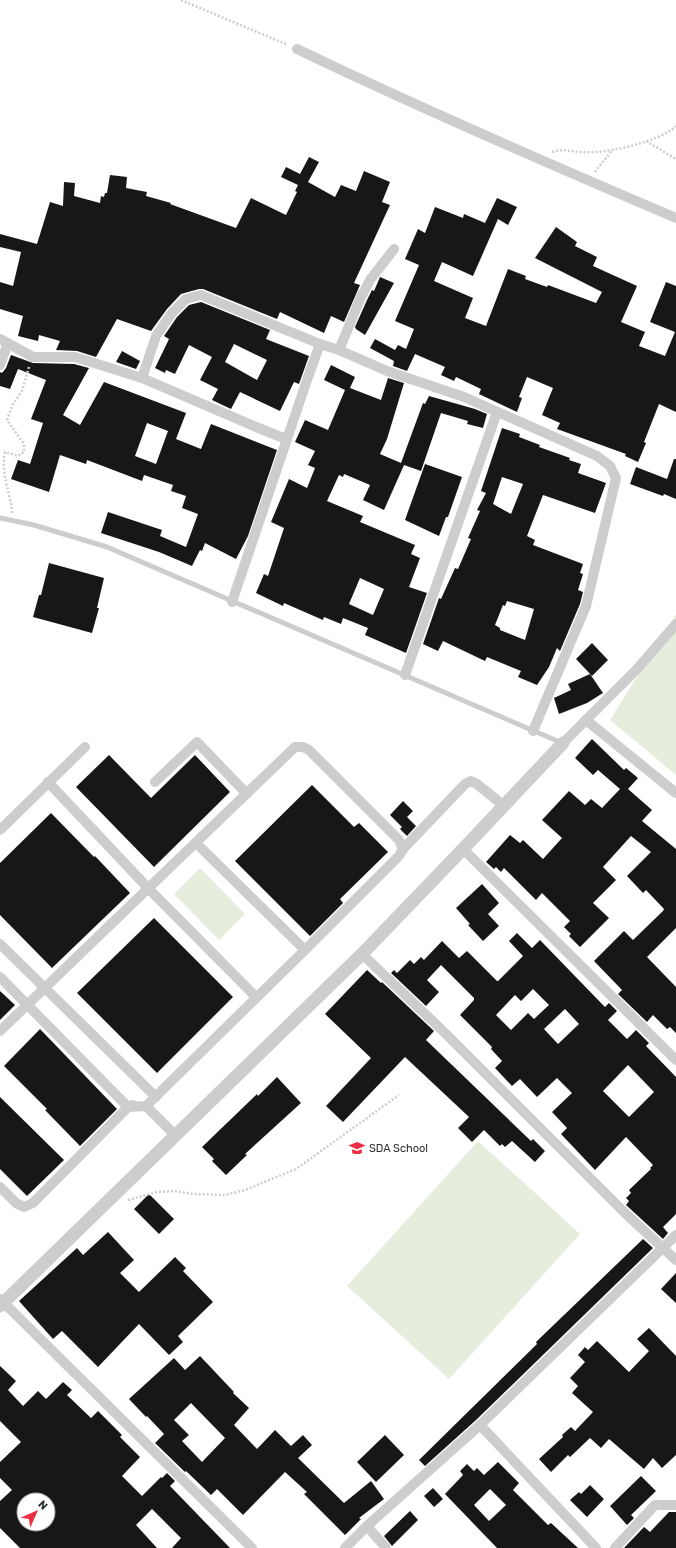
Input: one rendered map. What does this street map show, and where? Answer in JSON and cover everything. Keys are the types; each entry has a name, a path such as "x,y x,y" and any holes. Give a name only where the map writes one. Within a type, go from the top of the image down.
{"street":[{"path":"297,49 365,82 590,182 676,218"},
{"path":"339,350 361,296 370,280 394,249"},
{"path":"142,378 156,336 172,312 186,299 201,295 388,371 464,397 597,456 610,466 616,478 586,606 533,731"},
{"path":"0,365 4,341 34,356 75,357 142,378 256,428 286,439"},
{"path":"232,602 286,439 320,344"},
{"path":"405,675 497,412"},
{"path":"252,1548 1,1303 362,954 563,743 637,669 676,624"},
{"path":"586,720 676,792"},
{"path":"155,782 197,742 247,794"},
{"path":"0,830 85,747"},
{"path":"0,1031 295,747 303,747 310,750 399,840 403,849"},
{"path":"0,977 128,1107 146,1106 399,856 403,849 465,784 471,781 477,784 504,806"},
{"path":"48,782 148,888 256,997"},
{"path":"196,843 305,950"},
{"path":"463,849 676,1060"},
{"path":"0,944 156,1096"},
{"path":"362,954 444,1032 615,1203 676,1260"},
{"path":"0,1187 16,1203 24,1207 32,1203 128,1107 156,1096"},
{"path":"146,1106 175,1135"},
{"path":"345,1548 367,1526 480,1425 676,1234"},
{"path":"480,1425 596,1548"},
{"path":"615,1548 655,1505 676,1505"},
{"path":"367,1526 386,1548"}],"lane":[{"path":"0,518 34,525 107,547 563,743"}],"path":[{"path":"538,159 561,149 583,152 613,149 657,138 676,126"},
{"path":"646,141 676,159"},
{"path":"590,182 596,170 613,149"},
{"path":"12,521 12,504 4,488 1,472 2,458 5,452 18,456 24,452 24,444 7,420 13,404 22,390 25,377 34,356"},
{"path":"123,1201 157,1192 174,1191 225,1196 245,1190 296,1169 399,1095"}],"green space":[{"path":"676,614 676,775 610,720"},
{"path":"200,868 245,914 219,940 174,894"},
{"path":"478,1141 580,1234 449,1379 347,1286"}],"building":[{"path":"309,157 319,162 308,182 335,197 341,185 356,191 364,171 390,182 382,202 390,205 354,283 360,285 344,322 331,316 324,333 280,312 277,319 203,289 199,289 181,294 167,309 151,331 117,319 96,357 77,351 56,350 60,341 39,335 38,341 18,336 23,316 0,309 0,282 13,286 21,252 0,247 0,234 37,244 50,202 63,206 64,182 75,183 74,196 100,203 101,196 104,197 105,193 107,193 110,175 127,177 126,188 147,192 146,196 171,203 170,204 236,228 251,198 286,215 297,192 295,191 298,185 281,177 286,167 300,174"},
{"path":"497,198 517,207 508,225 498,219 473,276 442,262 434,281 473,298 465,318 486,326 508,269 526,276 525,279 547,287 548,285 596,303 602,292 535,258 556,227 577,242 575,246 597,257 593,266 637,286 621,322 645,332 639,346 665,356 675,332 650,322 666,282 676,286 676,412 659,404 638,462 625,456 626,454 557,429 560,423 542,415 553,388 527,377 519,397 522,398 517,412 479,394 481,389 456,377 454,381 441,375 445,367 415,354 407,371 393,366 394,361 370,348 375,339 395,350 398,345 406,349 414,329 395,321 419,265 405,259 418,229 425,233 435,207 463,218 464,214 485,223"},
{"path":"380,277 394,283 365,335 355,327 372,290 374,291"},
{"path":"201,302 270,330 266,339 309,356 299,384 294,382 280,411 240,392 231,409 212,400 218,389 200,380 212,357 189,345 175,374 166,370 165,373 155,368 169,339 164,336 177,317 189,305","holes":["234,344 267,360 257,380 225,362"]},
{"path":"122,351 140,361 136,369 116,362"},
{"path":"11,355 33,363 74,364 89,368 63,415 80,425 104,382 186,413 176,439 201,449 211,424 277,450 248,536 236,559 205,543 202,551 200,550 192,566 159,552 101,533 108,512 162,530 160,536 186,547 198,514 182,508 186,496 171,491 173,485 144,475 142,481 87,460 86,464 60,455 49,492 11,479 18,460 30,464 43,423 31,419 46,380 18,369 10,389 0,386 0,372 2,373 6,368","holes":["147,423 168,431 156,464 135,456"]},
{"path":"331,365 355,377 350,388 381,400 388,378 404,383 387,439 380,454 401,463 423,403 425,404 429,396 475,409 487,414 483,428 467,424 468,421 441,413 421,471 404,465 384,510 363,500 370,485 344,474 343,477 339,475 327,501 363,516 360,522 415,545 411,554 420,558 409,587 427,593 406,653 365,635 368,628 343,618 341,624 324,617 323,620 284,603 283,606 256,593 264,574 268,576 284,528 271,522 289,479 307,488 315,468 308,465 315,451 295,442 305,420 328,430 345,390 324,380","holes":["360,578 384,589 373,615 349,604"]},
{"path":"502,428 520,434 519,437 540,445 539,447 570,458 569,460 581,464 578,473 606,483 595,513 543,495 527,536 535,540 533,545 583,564 580,573 583,574 578,590 583,592 580,604 560,651 557,648 549,667 537,685 518,677 521,671 487,657 485,661 443,641 438,651 423,644 439,598 441,599 455,568 458,569 471,539 468,538 480,511 477,510 486,493 481,491","holes":["502,477 523,484 511,514 493,504","507,601 534,609 525,640 500,630 500,628 495,625 503,605 505,606"]},
{"path":"674,459 676,459 676,499 630,484 636,467 667,479"},
{"path":"425,464 462,477 448,517 446,517 439,536 405,520"},
{"path":"49,563 104,578 97,608 99,608 92,633 33,617 39,595 41,595"},
{"path":"592,643 608,660 592,676 576,659"},
{"path":"590,674 603,693 587,703 559,714 554,698 571,690 568,684"},
{"path":"592,739 624,770 626,768 638,778 628,789 652,810 642,821 676,849 676,928 647,957 676,987 676,1033 670,1027 667,1029 653,1015 647,1022 618,994 622,990 594,961 624,931 633,940 663,911 664,909 646,890 643,893 627,876 651,852 631,836 603,867 616,880 593,903 609,918 580,947 569,936 571,934 564,927 570,921 542,893 536,900 504,868 501,872 496,867 494,869 486,862 510,835 520,843 523,840 543,859 562,838 542,820 569,791 585,805 591,799 602,808 620,789 598,770 593,775 575,758"},
{"path":"109,755 151,798 195,755 230,792 154,867 76,787"},
{"path":"312,785 354,827 359,823 388,852 340,899 343,903 310,936 235,861"},
{"path":"403,801 413,811 407,817 416,826 407,836 400,829 402,827 390,815"},
{"path":"51,813 130,893 52,968 0,915 0,863"},
{"path":"482,884 499,903 488,914 499,926 483,941 468,925 470,924 456,908"},
{"path":"154,918 233,997 157,1073 77,993"},
{"path":"517,933 532,948 540,940 605,1007 609,1003 617,1011 608,1020 627,1039 636,1030 649,1043 646,1046 676,1077 676,1214 663,1227 668,1233 663,1239 626,1205 629,1201 626,1198 631,1193 629,1190 651,1169 650,1168 653,1165 626,1137 595,1170 561,1134 567,1128 552,1112 572,1093 557,1078 537,1097 520,1079 512,1086 495,1068 502,1061 491,1049 492,1047 460,1015 474,1000 474,998 441,965 427,980 439,992 426,1006 391,973 394,970 397,973 410,960 414,964 421,957 424,960 442,941 459,958 467,951 498,981 523,956 509,941","holes":["533,989 549,1005 534,1019 528,1013 511,1030 496,1015 515,995 521,1001","565,1009 579,1024 558,1044 544,1029","628,1065 654,1092 629,1117 603,1091"]},
{"path":"367,970 381,983 382,982 434,1031 426,1040 531,1141 533,1139 545,1151 535,1162 512,1141 505,1147 502,1144 500,1146 484,1130 472,1142 458,1128 469,1117 405,1057 343,1122 326,1106 371,1058 325,1014"},
{"path":"0,991 15,1005 0,1020"},
{"path":"40,1029 117,1109 80,1146 45,1110 47,1109 4,1066"},
{"path":"277,1077 301,1103 245,1154 247,1155 226,1175 212,1161 214,1159 202,1147 257,1094 258,1096"},
{"path":"0,1097 64,1160 27,1196 0,1169"},
{"path":"148,1195 150,1195 174,1219 159,1234 134,1209"},
{"path":"108,1232 134,1260 120,1273 139,1292 175,1257 186,1268 183,1271 213,1302 178,1336 183,1342 169,1355 139,1324 98,1367 62,1331 53,1339 19,1301 77,1248 83,1255"},
{"path":"643,1239 653,1248 476,1420 425,1466 419,1460 537,1344 536,1342"},
{"path":"676,1273 676,1303 661,1289"},
{"path":"649,1328 676,1356 676,1455 662,1468 653,1458 644,1469 609,1439 601,1448 590,1438 570,1457 568,1455 551,1472 539,1459 563,1437 562,1435 571,1427 575,1431 593,1412 572,1393 578,1386 570,1378 585,1362 578,1355 585,1347 588,1350 597,1341 629,1372 649,1351 637,1339"},
{"path":"200,1356 234,1392 233,1393 249,1408 234,1425 257,1449 275,1430 291,1446 303,1435 312,1445 298,1458 344,1503 371,1481 384,1499 359,1518 361,1519 345,1535 304,1494 307,1492 285,1472 243,1515 217,1489 211,1495 155,1443 164,1434 129,1399 174,1358 185,1370","holes":["191,1403 225,1438 202,1462 182,1441 189,1435 174,1420"]},
{"path":"0,1366 16,1381 8,1390 23,1406 38,1391 46,1399 63,1382 72,1390 67,1395 91,1418 98,1411 122,1435 120,1437 140,1457 122,1476 142,1496 167,1473 175,1481 170,1486 230,1548 172,1548 181,1538 152,1509 136,1525 157,1548 20,1548 0,1528 0,1501 12,1490 0,1478 0,1462 21,1442 0,1421"},
{"path":"385,1435 404,1455 376,1482 357,1462"},
{"path":"498,1462 519,1483 513,1490 548,1525 551,1523 578,1548 497,1548 445,1494 463,1475 460,1471 467,1464 474,1471 477,1468 484,1475","holes":["490,1489 506,1505 489,1521 474,1505"]},
{"path":"641,1476 656,1491 631,1515 634,1518 627,1525 610,1506"},
{"path":"590,1485 604,1499 587,1517 570,1500 579,1492 581,1494"},
{"path":"433,1488 443,1499 434,1507 424,1496"},
{"path":"410,1511 418,1520 392,1546 384,1536"},
{"path":"669,1512 676,1512 676,1548 624,1548 644,1527 650,1532"}],"place":[{"name":"SDA School","path":"357,1148"}]}
